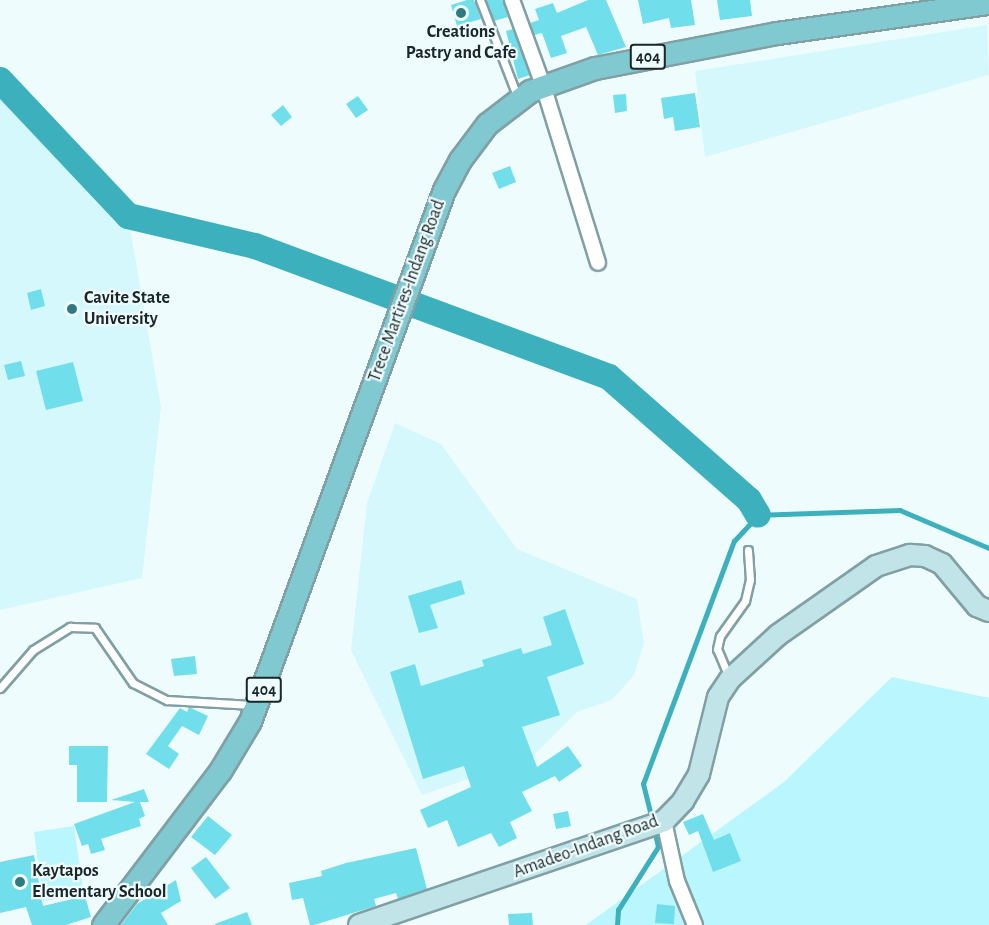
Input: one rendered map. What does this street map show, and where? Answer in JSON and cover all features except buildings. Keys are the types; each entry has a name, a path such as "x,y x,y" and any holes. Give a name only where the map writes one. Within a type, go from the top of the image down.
{"main road":[{"name":"Trece Martires-Indang Road","path":"102,925 220,771 258,705 413,273 460,160 487,124 518,99 543,85 595,68 686,50 989,3"}],"street":[{"path":"512,0 543,85 598,263"},
{"name":"Amadeo-Indang Road","path":"360,925 662,822 683,801 699,774 718,697 730,679 820,602 888,561 925,556 942,564 977,606 989,611"},
{"path":"662,822 678,881 695,925"}],"lane":[{"path":"480,0 518,99"},
{"path":"730,679 717,649 720,636 745,601 750,580 748,550"},
{"path":"0,688 33,650 70,627 95,628 133,683 167,700 258,705"}],"shaded area":[{"path":"987,25 989,75 705,157 695,71"},
{"name":"Cavite State University","path":"0,80 128,216 161,407 142,578 0,610"},
{"path":"395,423 441,444 517,549 637,599 644,643 634,675 612,700 577,712 532,757 422,795 351,650 367,503"},
{"path":"892,677 989,698 989,925 586,925 784,782"},
{"path":"74,826 84,895 43,901 34,832"}],"waterway":[{"path":"0,80 128,216 255,246 609,377 749,500 758,515"},
{"path":"652,820 643,784 734,541 758,515 900,510 989,548"},
{"path":"617,925 618,910 658,847 654,829"}],"place":[{"name":"Creations Pastry and Cafe","path":"461,13"},
{"name":"Cavite State University","path":"72,309"},
{"name":"Kaytapos Elementary School","path":"20,882"}]}
